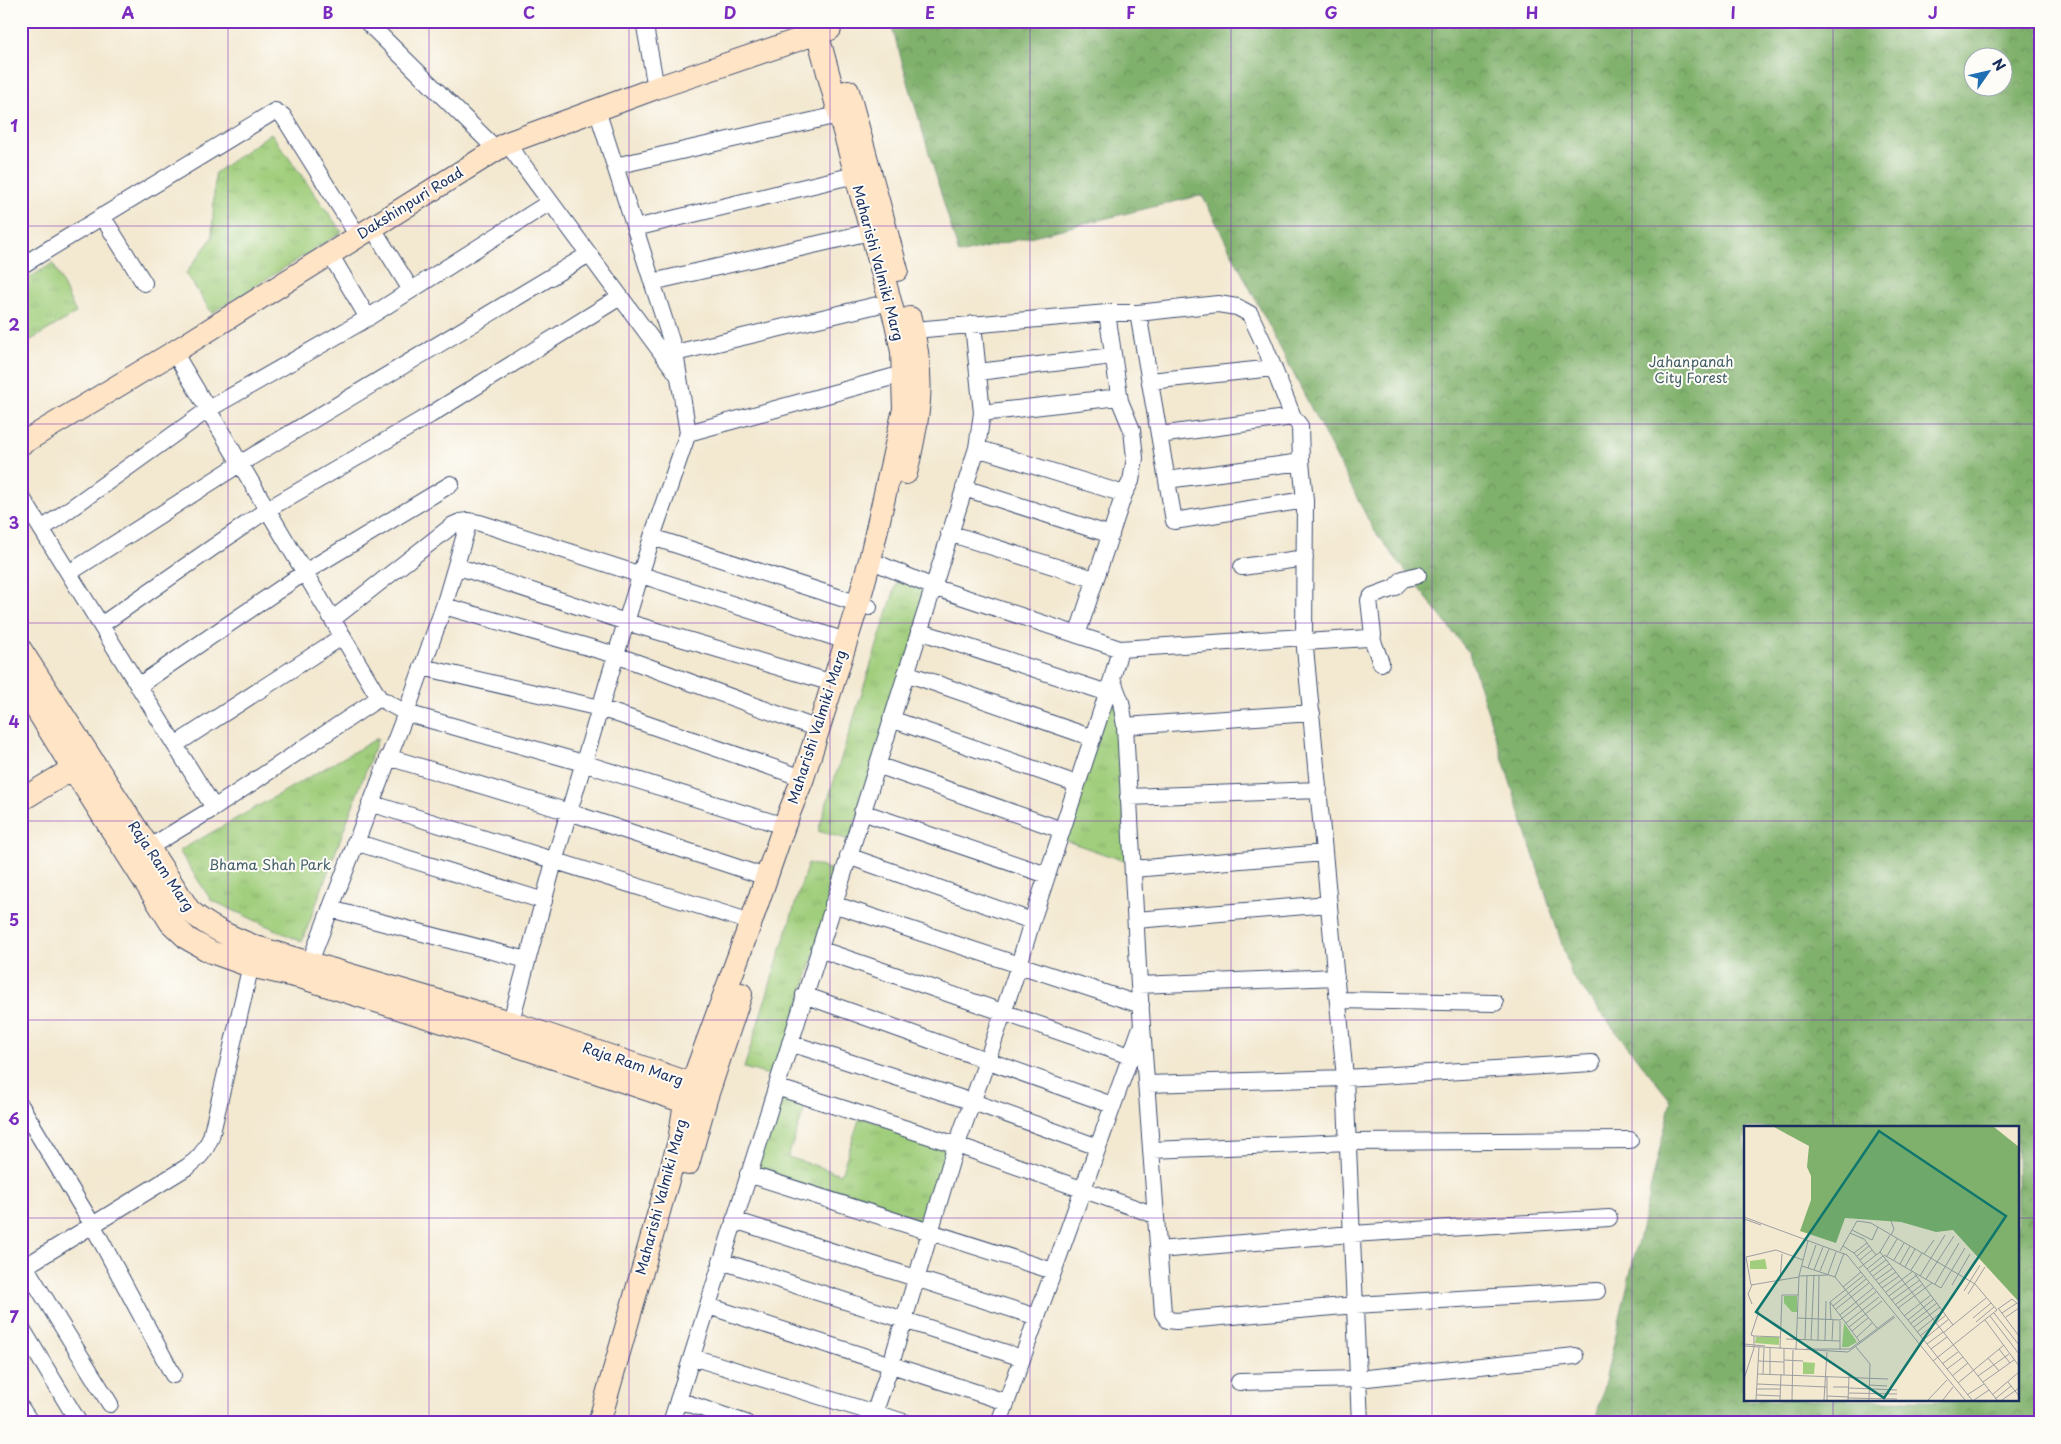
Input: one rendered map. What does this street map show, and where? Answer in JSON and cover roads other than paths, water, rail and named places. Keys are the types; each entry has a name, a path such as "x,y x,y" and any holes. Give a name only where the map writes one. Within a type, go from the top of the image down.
{"street":[{"path":"366,21 502,146 550,202 679,377"},
{"path":"644,21 656,88"},
{"name":"Dakshinpuri Road","path":"21,444 174,352 502,146 823,26"},
{"name":"Maharishi Valmiki Marg","path":"823,26 838,115 890,302 905,330"},
{"name":"Maharishi Valmiki Marg","path":"614,1423 694,1095 863,606 876,563 912,374 902,352 905,330 823,26"},
{"path":"508,1032 583,763 652,538 688,433 675,353 597,110"},
{"path":"21,266 275,111 283,116 365,231 411,290"},
{"path":"615,166 838,115"},
{"path":"635,228 855,175"},
{"path":"42,529 209,410 368,318 550,202"},
{"path":"102,216 144,283"},
{"path":"652,282 870,232"},
{"path":"330,254 368,318"},
{"path":"69,573 241,463 588,254"},
{"path":"101,625 268,509 430,415 620,297"},
{"path":"675,353 890,302"},
{"path":"905,330 1107,313 1138,313 1218,304 1236,307 1250,314 1294,417 1300,426 1305,500 1305,640 1345,1078 1360,1423"},
{"path":"1077,635 1094,579 1124,494 1131,481 1135,458 1132,430 1119,397 1107,313"},
{"path":"1138,313 1174,521 1305,500"},
{"path":"671,1423 977,448 982,413 974,324"},
{"path":"174,352 379,698 406,713 583,763 784,826"},
{"path":"978,372 1113,356"},
{"path":"1150,381 1274,368"},
{"path":"688,433 912,374"},
{"path":"982,413 1119,397"},
{"path":"1159,435 1294,417"},
{"path":"977,448 1124,494"},
{"path":"1167,480 1301,462"},
{"path":"138,686 305,572 451,484"},
{"path":"964,488 1111,535"},
{"path":"21,496 214,808"},
{"path":"333,619 453,525 469,521 846,641"},
{"path":"307,970 406,713 444,606 469,521"},
{"path":"949,533 1094,579"},
{"path":"652,538 863,606"},
{"path":"1242,567 1305,558"},
{"path":"876,563 933,587 1120,649 1371,636"},
{"path":"456,566 626,622 833,683"},
{"path":"1381,663 1371,636 1373,635 1373,628 1369,600 1372,596 1394,588 1403,579 1418,575"},
{"path":"444,606 616,655 818,730"},
{"name":"Maharishi Valmiki Marg","path":"599,1423 679,1141 766,877 803,778 846,641 863,606"},
{"path":"919,631 1110,686 1121,702 1125,726 1139,985 1161,1307 1163,1314 1168,1320 1176,1321 1355,1305 1597,1291"},
{"path":"175,745 343,636"},
{"path":"873,1418 957,1145 1004,1012 1032,920 1110,686 1120,649"},
{"name":"Raja Ram Marg","path":"21,650 77,757"},
{"path":"422,667 600,708 803,778"},
{"path":"906,673 1093,738"},
{"name":"Raja Ram Marg","path":"21,684 77,757 139,854 171,923 188,939 211,952 253,956 307,970 508,1032 694,1095"},
{"path":"139,854 214,808 379,698"},
{"path":"1125,726 1312,713"},
{"path":"891,719 1077,784"},
{"path":"21,782 77,757"},
{"path":"21,800 77,757"},
{"path":"388,757 569,812 766,877"},
{"path":"877,765 1062,830"},
{"path":"1128,797 1318,790"},
{"path":"370,803 554,862 752,922"},
{"path":"862,812 1047,875"},
{"path":"355,842 544,901"},
{"path":"1133,869 1324,853"},
{"path":"848,856 1032,920"},
{"path":"833,904 1141,1005"},
{"path":"1136,920 1329,904"},
{"path":"330,909 528,960"},
{"path":"819,949 1130,1056"},
{"path":"110,1404 23,1267 187,1168 202,1155 211,1137 253,956"},
{"path":"1139,985 1336,977"},
{"path":"804,995 1112,1105"},
{"path":"1338,1000 1495,1003"},
{"path":"999,1423 1142,1022"},
{"path":"790,1043 973,1102 1098,1147"},
{"path":"1147,1084 1345,1078 1592,1062"},
{"path":"776,1087 957,1145 1155,1215"},
{"path":"21,1106 92,1224 173,1375"},
{"path":"1151,1150 1348,1142 1630,1140"},
{"path":"748,1174 1053,1271"},
{"path":"1158,1250 1352,1234 1609,1218"},
{"path":"734,1220 1037,1316"},
{"path":"721,1261 1022,1358"},
{"path":"708,1306 1006,1402"},
{"path":"21,1327 79,1423"},
{"path":"1239,1382 1358,1379 1575,1356"},
{"path":"692,1357 873,1418 908,1423"},
{"path":"678,1400 746,1423"},
{"path":"21,1408 31,1423"}],"park label":[{"name":"Jahanpanah City Forest","path":"1691,370"},
{"name":"Bhama Shah Park","path":"270,865"}]}
